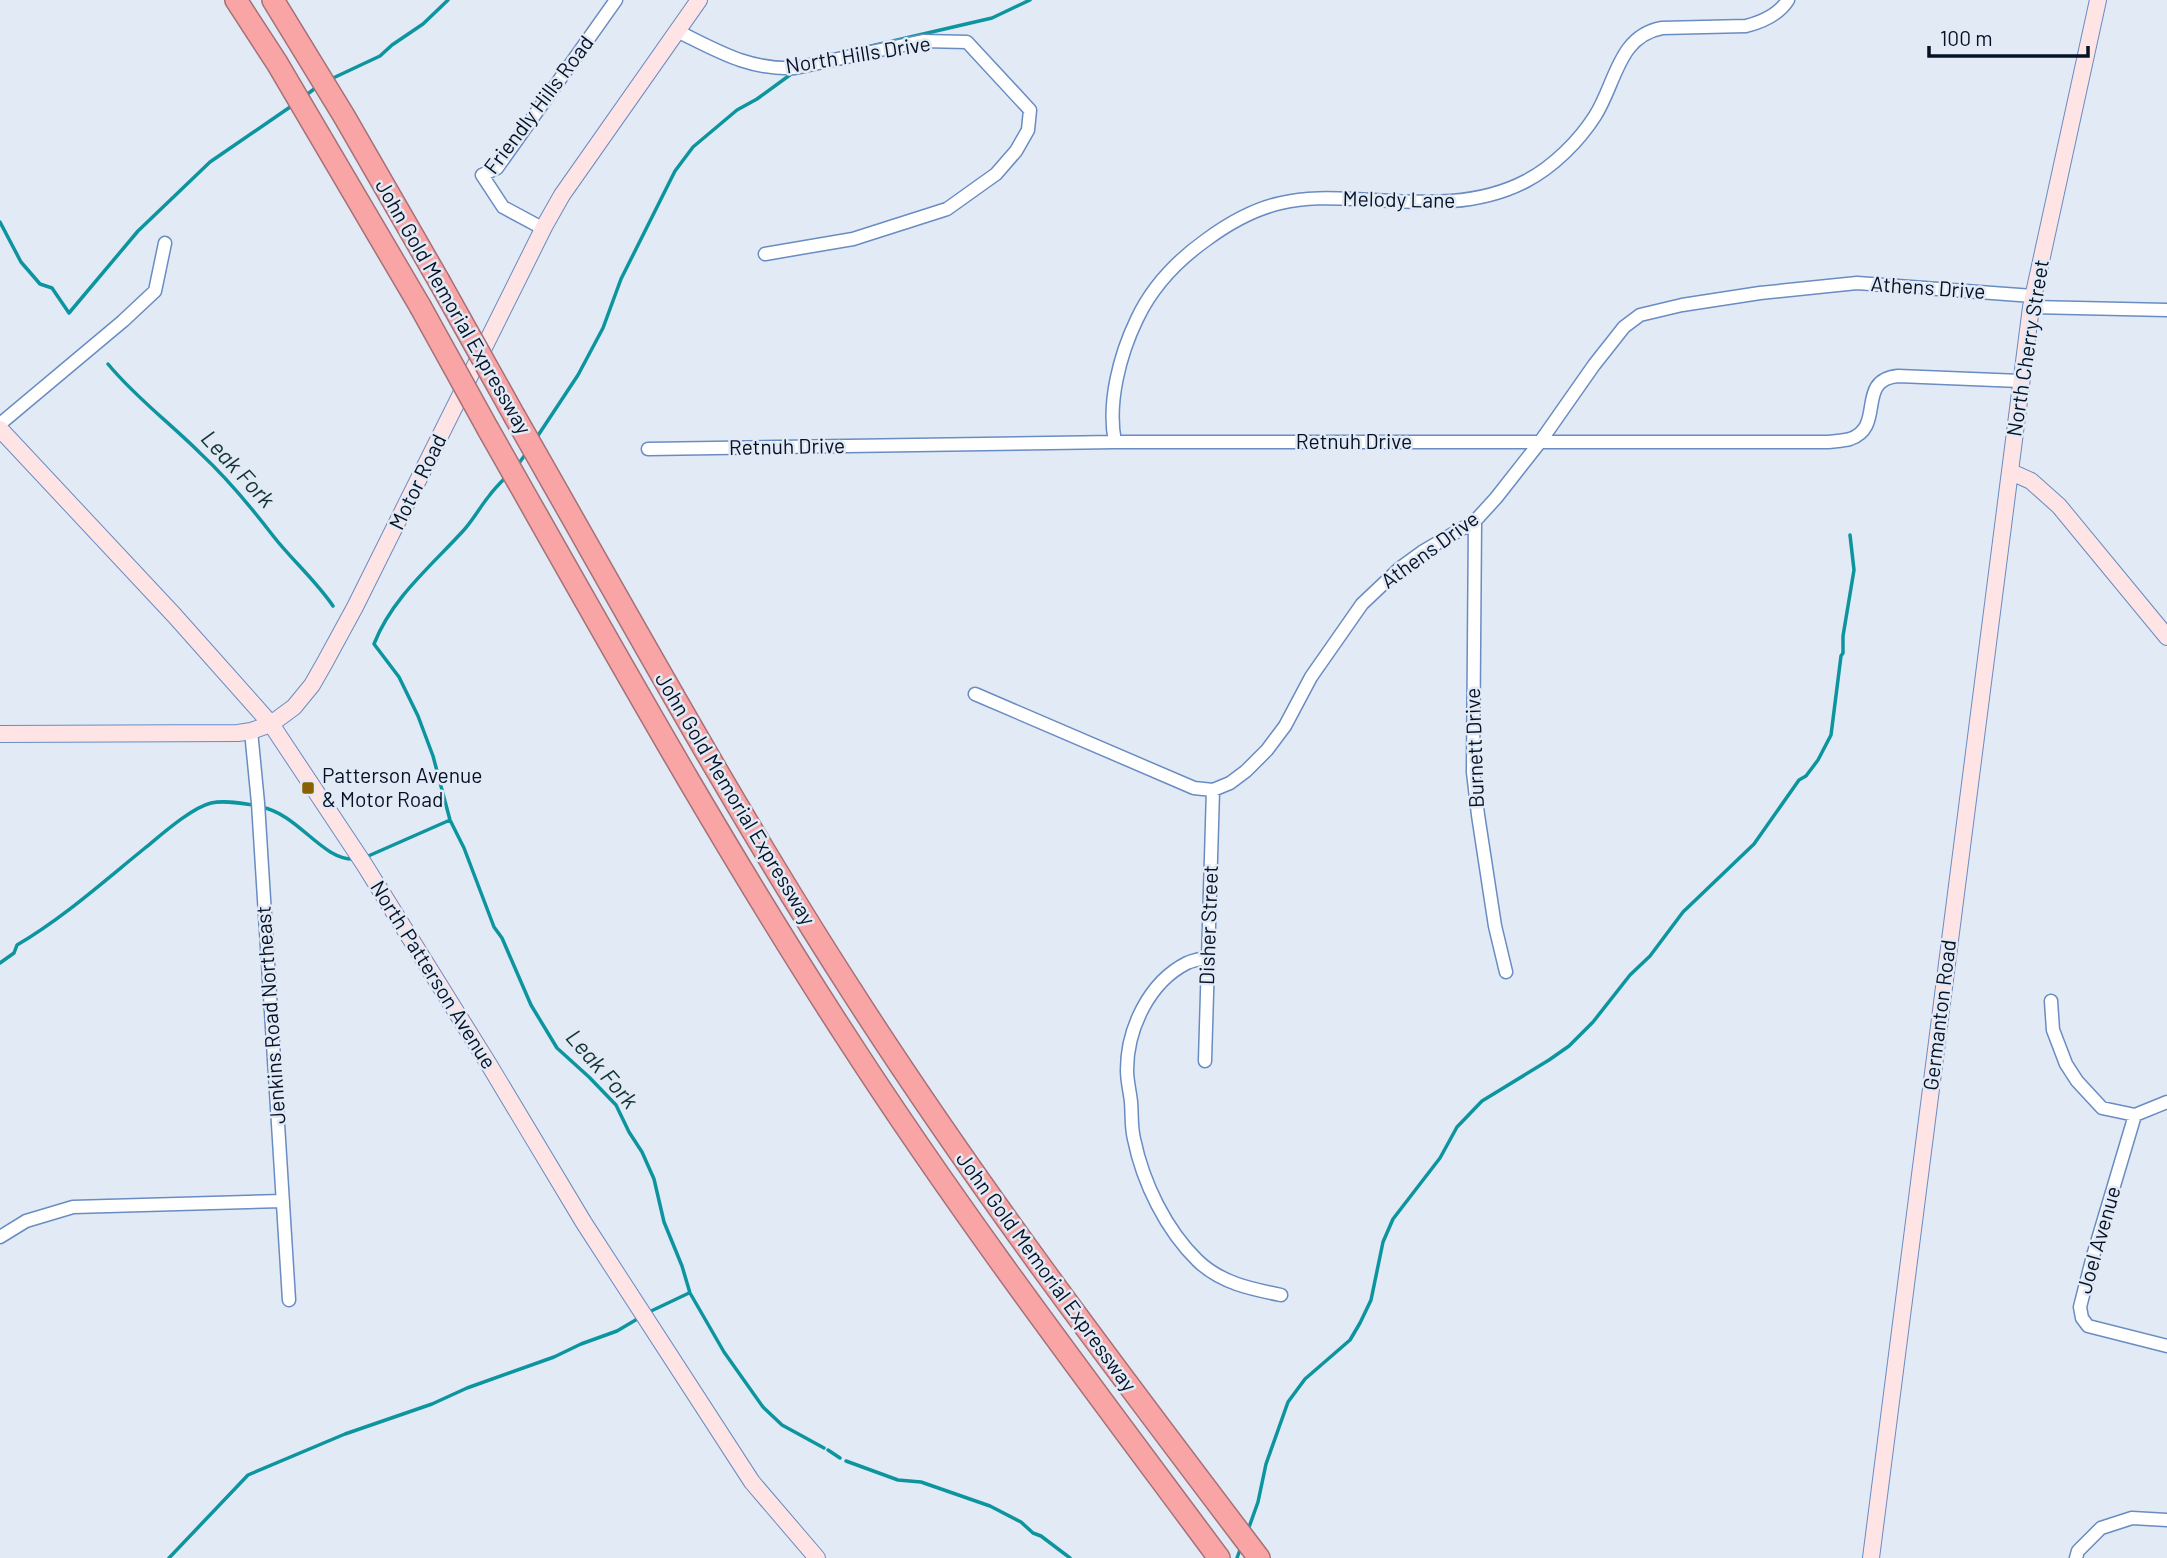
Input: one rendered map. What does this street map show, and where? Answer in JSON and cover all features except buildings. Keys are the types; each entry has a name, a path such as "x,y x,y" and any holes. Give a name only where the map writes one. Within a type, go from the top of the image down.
{"highway":[{"name":"John Gold Memorial Expressway","path":"236,0 277,63 420,306 729,850 841,1030 909,1133 1034,1310 1219,1558"},
{"name":"John Gold Memorial Expressway","path":"273,0 344,116 439,281 670,690 789,891 864,1011 920,1096 1043,1270 1259,1558"}],"main road":[{"name":"Motor Road","path":"0,734 251,732 271,724 294,707 336,644 562,195 699,0"},
{"name":"North Cherry Street","path":"2011,472 2020,381 2032,302 2098,0"},
{"name":"North Patterson Avenue","path":"0,427 271,724 382,892 644,1318 752,1482 817,1558"},
{"path":"2011,472 2031,481 2059,506 2167,637"},
{"name":"Germanton Road","path":"1871,1558 2011,472"}],"street":[{"name":"Friendly Hills Road","path":"544,229 503,207 482,175 497,168 616,0"},
{"name":"Melody Lane","path":"1115,442 1113,430 1116,387 1121,363 1142,308 1172,270 1221,229 1260,209 1283,202 1332,198 1414,202 1468,201 1526,181 1564,152 1592,119 1605,99 1626,50 1648,30 1746,26 1755,24 1781,9 1788,0"},
{"name":"North Hills Drive","path":"677,31 741,62 778,69 796,68 923,41 967,42 1030,110 1028,130 1016,152 996,173 947,209 853,239 765,254"},
{"path":"0,427 155,292 166,243"},
{"name":"Athens Drive","path":"1213,790 1230,783 1267,750 1285,726 1311,677 1362,604 1400,568 1475,521 1496,498 1540,442 1594,365 1624,327 1640,315 1682,305 1760,293 1857,283 2032,302 2167,310"},
{"name":"Retnuh Drive","path":"648,449 1115,442 1828,442 1851,439 1862,431 1868,423 1877,383 1884,377 2020,381"},
{"name":"Burnett Drive","path":"1475,521 1473,772 1495,926 1506,972"},
{"path":"975,694 1194,788 1213,790"},
{"name":"Jenkins Road Northeast","path":"251,732 258,803 289,1300"},
{"name":"Disher Street","path":"1205,1060 1213,790"},
{"path":"1208,957 1188,962 1160,984 1140,1013 1132,1037 1127,1069 1134,1138 1144,1174 1159,1207 1175,1235 1200,1263 1241,1287 1281,1295"},
{"path":"2051,1001 2053,1030 2066,1064 2077,1081 2102,1108 2135,1115 2167,1102"},
{"name":"Joel Avenue","path":"2135,1115 2093,1256 2080,1312 2088,1326 2167,1346"},
{"path":"0,1237 26,1221 73,1207 283,1201"},
{"path":"2076,1558 2078,1552 2101,1528 2132,1518 2167,1520"}],"waterway":[{"path":"331,79 380,56 423,24 448,0"},
{"path":"867,47 992,18 1030,0"},
{"path":"537,437 578,375 603,328 621,279 675,171 693,147 737,110 794,72"},
{"path":"305,96 318,86"},
{"path":"0,222 21,262 40,284 52,288 69,313 138,231 210,162 293,105"},
{"name":"Leak Fork","path":"108,364 230,483 333,606"},
{"path":"517,466 527,452"},
{"name":"Leak Fork","path":"507,476 463,531 402,597 374,644 399,677 418,716 433,756 450,820 464,848 494,927 502,938 531,1005 557,1048 616,1105 642,1152 654,1179 664,1222 690,1293 724,1352 763,1407 782,1425 824,1448"},
{"path":"1248,1530 1258,1502 1266,1464 1288,1402 1305,1379 1350,1340 1371,1300 1383,1242 1393,1219 1440,1158 1457,1127 1482,1101 1569,1046 1593,1022 1630,975 1650,956 1683,912 1754,844 1799,780 1806,776 1818,760 1831,735 1843,653 1843,636 1854,570 1850,535"},
{"path":"0,963 14,953 17,945 67,911 194,810 216,802 253,805"},
{"path":"261,807 287,818 332,853 355,859"},
{"path":"366,857 450,820"},
{"path":"649,1312 689,1293"},
{"path":"169,1558 248,1475 345,1434 554,1357 617,1331 639,1318"},
{"name":"Leak Fork","path":"828,1450 840,1458"},
{"name":"Leak Fork","path":"846,1461 898,1480 921,1482 990,1506 1021,1522 1070,1558"},
{"path":"1237,1558 1241,1547"}],"place":[{"name":"Patterson Avenue & Motor Road","path":"308,788"}]}
